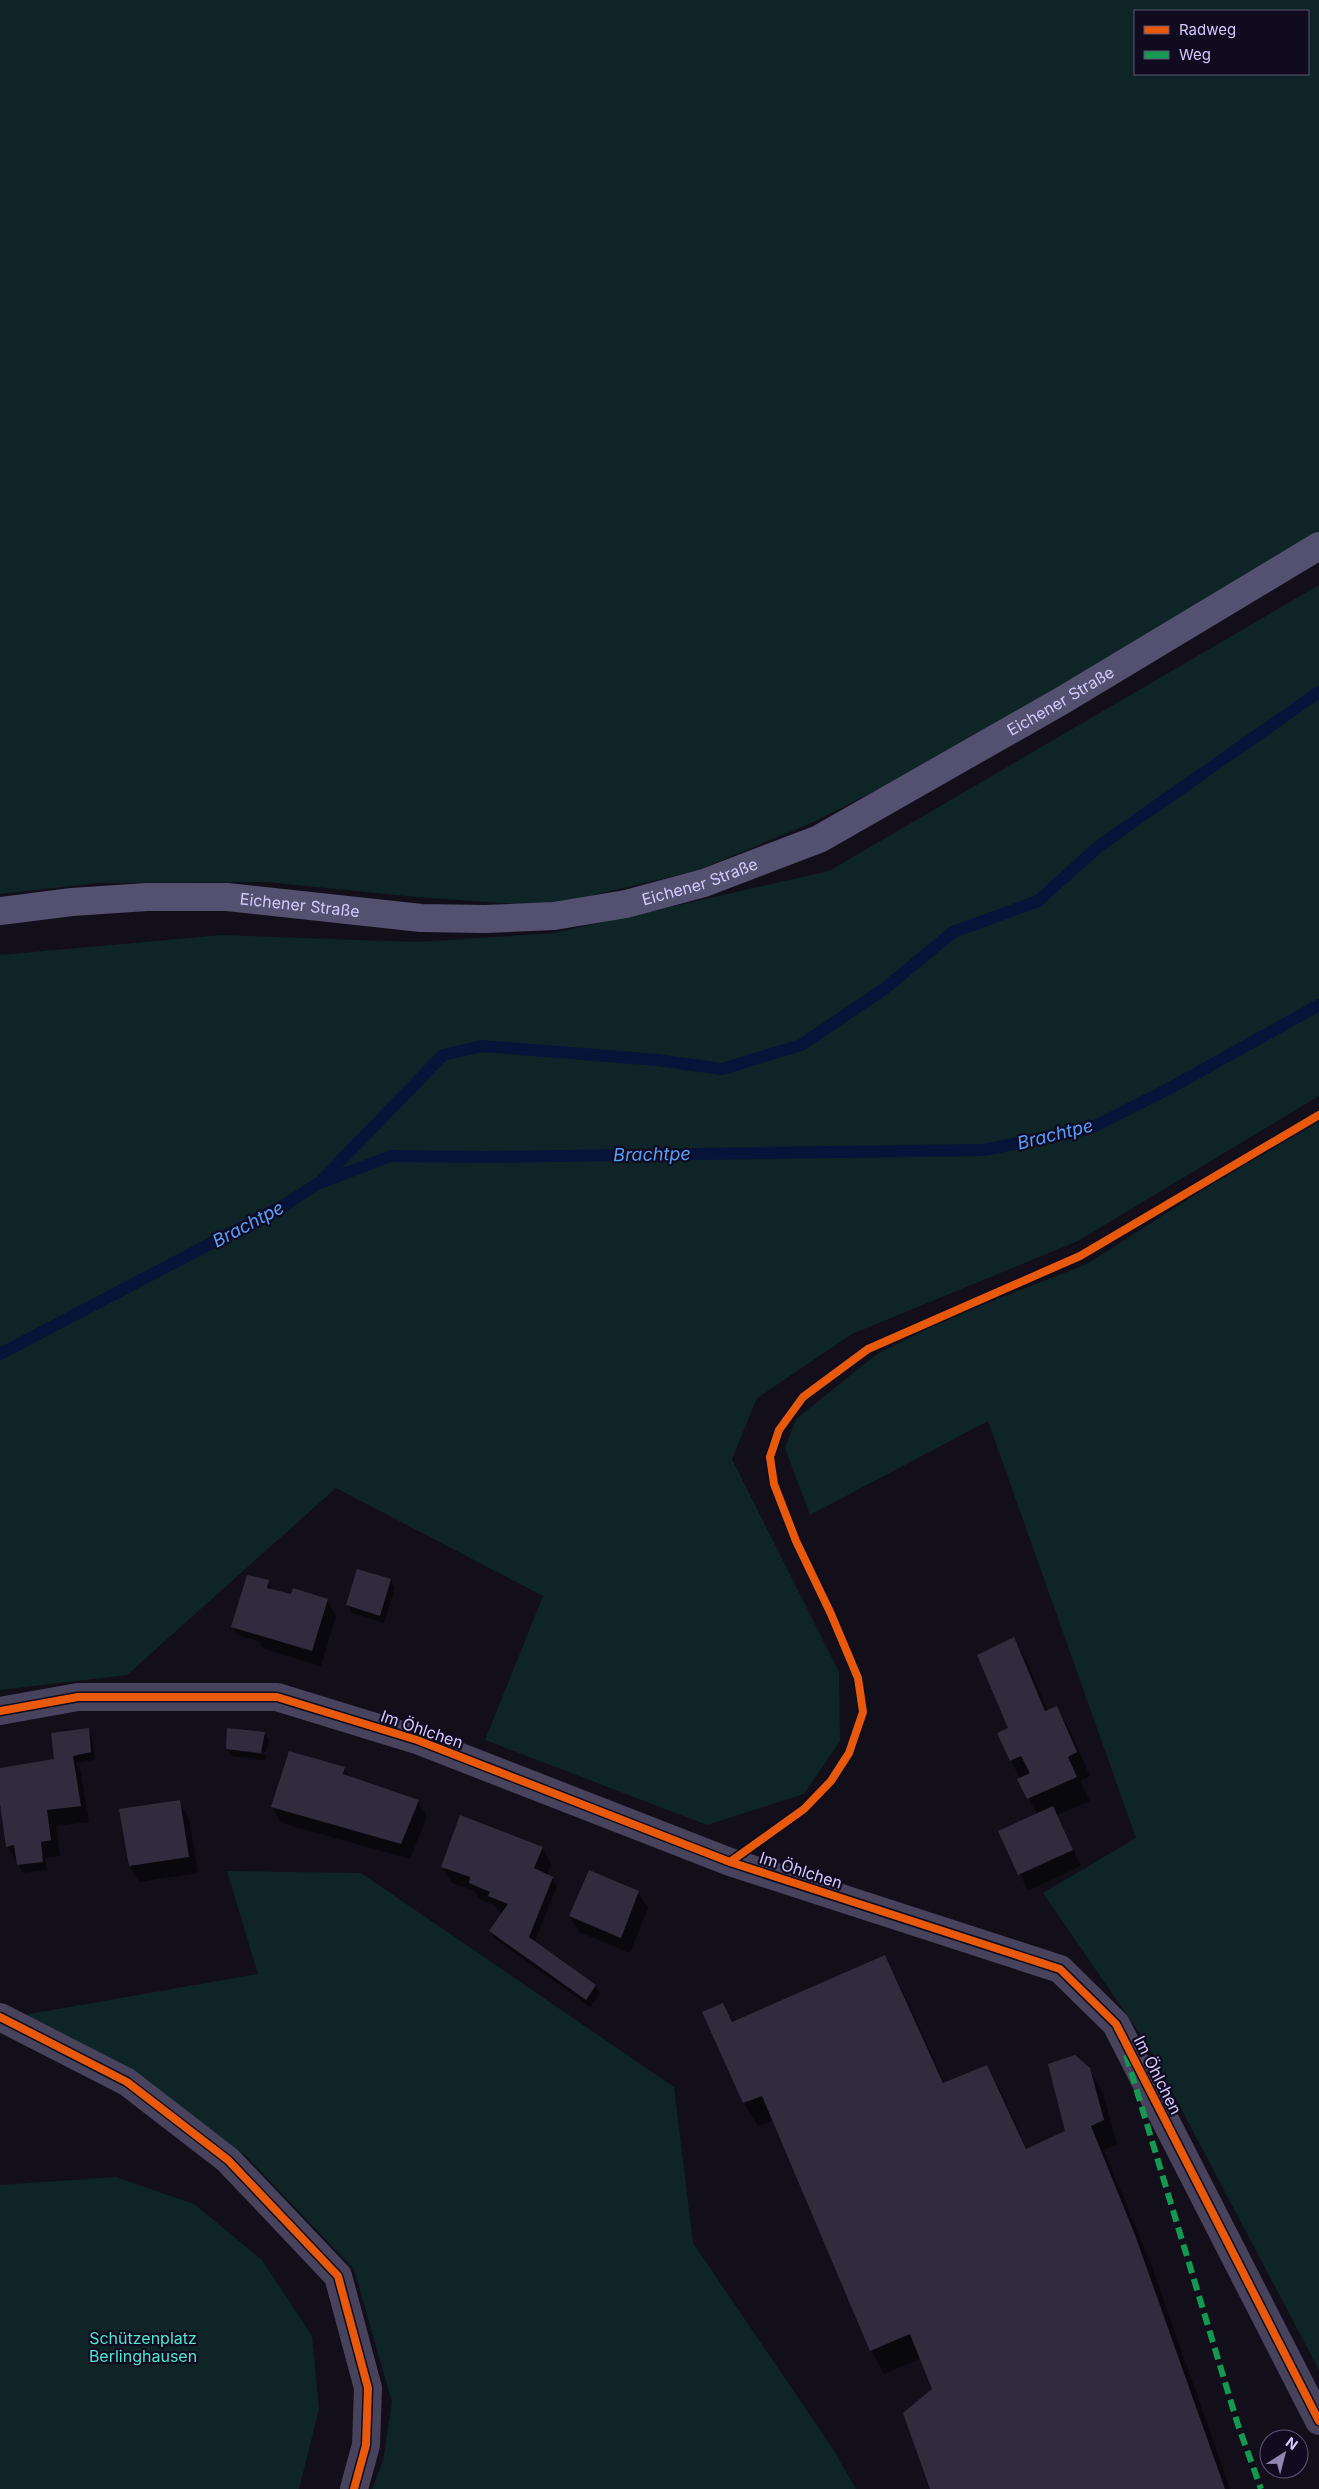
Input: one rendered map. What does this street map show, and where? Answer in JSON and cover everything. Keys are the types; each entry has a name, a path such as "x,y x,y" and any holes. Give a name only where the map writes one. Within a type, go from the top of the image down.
{"main road":[{"name":"Eichener Straße","path":"0,911 72,902 138,898 227,897 421,918 485,919 554,916 626,904 704,883 819,839 1062,700 1319,546"}],"street":[{"name":"Im Öhlchen","path":"0,1711 78,1697 276,1696 417,1740 730,1862 1060,1968 1116,2024 1319,2421"},
{"path":"0,2017 127,2082 228,2160 338,2276 368,2388 366,2445 354,2489"}],"green space":[{"path":"0,0 1319,0 1319,535 1055,698 816,821 696,871 546,906 416,897 266,882 98,883 0,894"},
{"path":"1319,585 1319,1096 1078,1241 852,1334 757,1398 732,1459 839,1672 840,1741 804,1794 707,1825 485,1740 543,1596 336,1488 127,1675 0,1690 0,955 222,935 417,942 554,933 829,871"},
{"path":"1319,1115 1319,2370 1147,2044 1043,1893 1136,1838 988,1421 810,1515 785,1448 796,1419 877,1354 951,1317 1087,1264"},
{"path":"227,1871 361,1873 674,2087 693,2243 831,2446 856,2489 372,2489 383,2461 392,2402 354,2269 245,2155 133,2073 24,2015 258,1974"},
{"name":"Schützenplatz Berlinghausen","path":"116,2177 194,2204 262,2260 312,2336 319,2409 299,2489 0,2489 0,2185"}],"building":[{"path":"357,1569 391,1579 380,1616 346,1605"},
{"path":"247,1575 269,1580 267,1588 291,1594 293,1588 328,1599 312,1651 231,1627"},
{"path":"1014,1637 1045,1711 1057,1706 1077,1752 1068,1757 1077,1777 1027,1799 1017,1779 1030,1773 1021,1756 1010,1761 997,1733 1008,1728 977,1655"},
{"path":"89,1728 91,1752 73,1756 81,1806 47,1810 51,1840 41,1842 43,1862 17,1865 14,1845 6,1847 0,1804 0,1768 54,1759 51,1733"},
{"path":"227,1728 265,1732 261,1753 226,1749"},
{"path":"289,1751 345,1767 343,1774 419,1800 401,1844 271,1807"},
{"path":"180,1800 189,1857 129,1866 119,1809"},
{"path":"1053,1806 1073,1850 1018,1875 998,1831"},
{"path":"460,1815 543,1847 534,1868 553,1877 529,1937 596,1985 586,2000 489,1931 508,1904 488,1896 490,1892 469,1883 470,1877 441,1867"},
{"path":"589,1870 639,1891 621,1938 569,1916"},
{"path":"885,1955 943,2083 987,2065 1026,2149 1065,2131 1048,2064 1075,2055 1090,2068 1104,2120 1091,2126 1135,2235 1225,2489 930,2489 903,2413 932,2389 910,2334 870,2351 762,2096 743,2103 702,2012 723,2003 732,2022"}],"waterway":[{"path":"321,1181 443,1055 482,1046 657,1060 722,1069 801,1045 884,989 953,932 1038,901 1099,846 1319,692"},
{"name":"Brachtpe","path":"0,1354 286,1204 317,1184 391,1156 485,1157 984,1150 1091,1128 1172,1087 1319,1005"}],"marked path":[{"path":"1126,2055 1238,2425 1261,2489"}],"cycle path":[{"path":"730,1862 804,1809 831,1781 849,1753 863,1712 858,1678 831,1614 796,1541 774,1484 770,1457 779,1430 803,1397 868,1349 1080,1256 1319,1115"},
{"path":"0,1711 78,1697 277,1697 417,1740 730,1862 1060,1969 1116,2024 1319,2421"},
{"path":"0,2017 127,2082 228,2160 338,2276 368,2388 366,2445 354,2489"}]}
